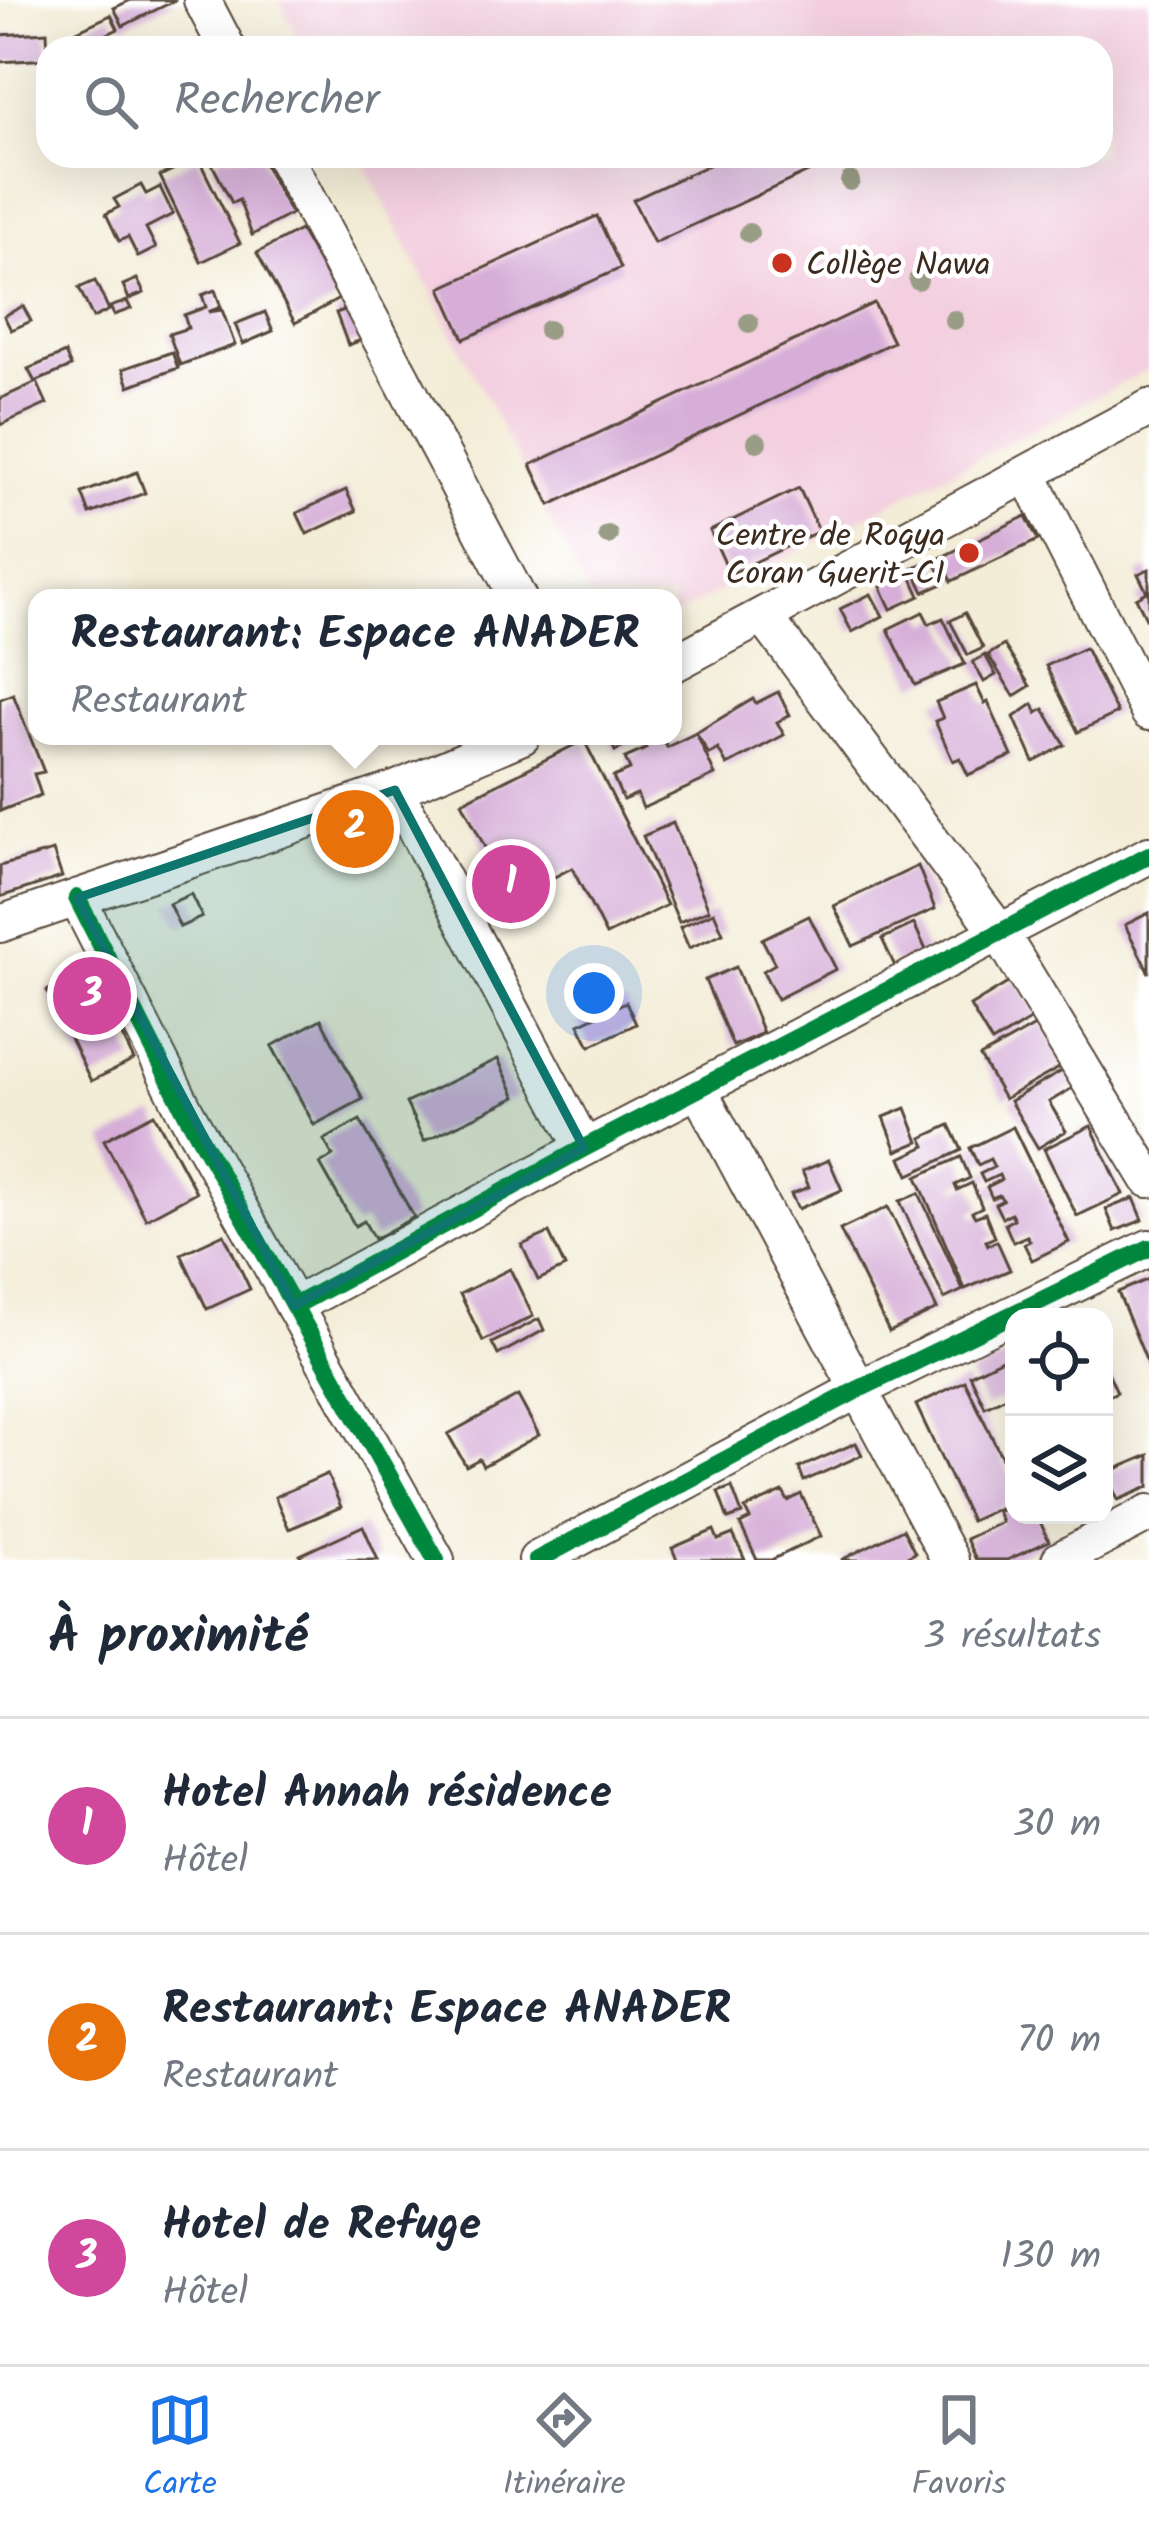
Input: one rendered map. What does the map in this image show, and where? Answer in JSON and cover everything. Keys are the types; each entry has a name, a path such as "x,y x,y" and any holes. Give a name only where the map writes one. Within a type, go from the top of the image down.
{"street":[{"path":"202,0 221,36"},
{"path":"290,168 513,589"},
{"path":"682,660 1149,408"},
{"path":"1028,474 1149,712"},
{"path":"765,618 1000,933 1149,1179"},
{"path":"0,924 395,790 501,745"},
{"path":"395,790 584,1148"},
{"path":"294,1306 584,1148 1149,855"},
{"path":"77,898 186,1113 436,1560"},
{"path":"698,1089 950,1560"},
{"path":"537,1560 859,1389 1149,1248"},
{"path":"1060,1560 1149,1513"}],"highlighted area":[{"path":"395,790 584,1148 294,1306 77,898"}],"shaded area":[{"name":"Collège Nawa","path":"279,0 1149,0 1149,369 682,611 682,589 585,589 366,168 1113,168 1113,36 298,36"}],"building":[{"path":"131,0 176,0 123,26 114,8"},
{"path":"111,15 118,29 103,36 80,36 77,31"},
{"path":"47,32 47,36 36,36 36,60 0,62 0,35"},
{"path":"177,168 203,168 240,243 201,262 160,176"},
{"path":"214,168 266,168 291,214 252,235 239,200 232,203"},
{"path":"702,168 810,171 654,243 633,200"},
{"path":"141,185 146,194 160,187 173,214 146,228 156,248 138,257 128,237 119,241 106,214 119,207 114,199"},
{"path":"597,216 621,268 464,339 441,288"},
{"path":"300,230 339,299 295,323 257,253"},
{"path":"137,279 144,293 129,299 123,285"},
{"path":"95,281 109,310 93,318 79,288"},
{"path":"215,290 221,307 208,312 222,310 235,345 180,365 169,334 188,328 184,315 206,307 202,295"},
{"path":"127,301 131,309 114,315 110,307"},
{"path":"874,303 893,342 550,505 531,465"},
{"path":"358,305 370,337 348,345 336,313"},
{"path":"23,306 31,321 11,330 4,316"},
{"path":"265,312 273,331 243,344 235,324"},
{"path":"172,352 178,368 129,386 123,369"},
{"path":"65,353 71,367 35,382 28,369"},
{"path":"37,382 47,404 0,425 0,399"},
{"path":"137,472 145,493 90,514 82,493"},
{"path":"799,488 819,531 730,574 710,531"},
{"path":"346,490 356,511 307,534 297,513"},
{"path":"1026,516 1038,540 952,581 940,558"},
{"path":"933,558 945,583 924,592 913,568"},
{"path":"1149,569 1146,618 1136,598 1147,592 1138,574"},
{"path":"910,574 920,596 891,609 881,587"},
{"path":"871,594 883,616 852,632 840,609"},
{"path":"923,612 929,624 943,618 965,664 915,685 888,629"},
{"path":"965,613 983,648 968,655 950,621"},
{"path":"1004,645 1030,686 1014,696 988,655"},
{"path":"1085,648 1117,713 1078,732 1046,666"},
{"path":"985,655 996,675 984,682 973,662"},
{"path":"976,685 1012,756 968,775 960,758 953,761 935,721 943,718 936,702"},
{"path":"778,692 790,715 777,722 784,735 727,765 718,749 709,754 696,733 753,699 756,703"},
{"path":"13,694 28,732 28,745 33,745 44,772 34,774 41,795 0,811 0,699"},
{"path":"1033,704 1037,713 1044,709 1065,745 1034,762 1014,717"},
{"path":"696,733 715,775 643,808 637,794 623,800 613,777 630,770 625,758 646,749 644,745 682,745 682,740"},
{"path":"574,745 587,745 667,905 606,935 572,868 511,899 462,802"},
{"path":"673,823 709,910 679,922 643,836"},
{"path":"356,825 363,839 347,847 340,833"},
{"path":"53,851 62,877 0,897 0,866"},
{"path":"918,866 935,909 853,946 834,906"},
{"path":"191,894 202,917 180,927 169,904"},
{"path":"714,912 723,933 689,948 680,927"},
{"path":"1149,913 1149,973 1125,925"},
{"path":"809,916 836,969 777,999 763,971 775,964 762,939"},
{"path":"914,924 927,952 895,966 882,939"},
{"path":"736,967 763,1033 733,1046 705,980"},
{"path":"90,970 134,1060 91,1081 47,991"},
{"path":"1016,978 1038,1015 992,1043 970,1006"},
{"path":"626,1002 636,1024 590,1046 579,1024"},
{"path":"321,1019 363,1099 314,1125 272,1046"},
{"path":"1042,1022 1066,1064 1004,1099 980,1057"},
{"path":"498,1059 516,1097 424,1141 406,1103"},
{"path":"1069,1067 1079,1084 1049,1102 1066,1131 1038,1148 1010,1101"},
{"path":"906,1108 919,1142 897,1151 884,1117"},
{"path":"154,1114 196,1192 146,1219 104,1140"},
{"path":"360,1120 414,1217 374,1239 364,1221 355,1226 320,1164 333,1156 324,1140"},
{"path":"950,1125 962,1150 909,1175 901,1158 926,1146 922,1138"},
{"path":"1091,1126 1123,1194 1077,1216 1044,1149"},
{"path":"1013,1127 1069,1242 1032,1260 1024,1244 1030,1241 1027,1236 1013,1242 1005,1224 1014,1219 1011,1213 1002,1218 995,1204 1003,1200 999,1195 992,1198 987,1187 1001,1180 999,1175 984,1182 980,1174 994,1167 990,1159 978,1165 970,1148"},
{"path":"961,1157 970,1178 955,1185 957,1190 972,1183 982,1207 972,1212 975,1217 985,1213 995,1237 986,1241 988,1245 997,1241 1010,1270 965,1289 917,1177"},
{"path":"829,1160 842,1190 798,1209 791,1194 809,1187 802,1171"},
{"path":"919,1193 963,1290 944,1299 900,1201"},
{"path":"1134,1198 1143,1220 1115,1231 1106,1209"},
{"path":"888,1207 937,1309 889,1332 840,1230"},
{"path":"549,1233 565,1267 538,1280 522,1245"},
{"path":"224,1234 250,1289 207,1309 181,1254"},
{"path":"510,1269 533,1316 483,1341 460,1294"},
{"path":"1149,1279 1149,1367 1118,1292"},
{"path":"539,1319 544,1330 498,1355 492,1343"},
{"path":"1005,1358 1005,1397 985,1407 970,1375"},
{"path":"965,1381 1005,1464 1005,1505 971,1521 916,1405"},
{"path":"518,1396 539,1435 483,1466 479,1459 466,1466 448,1434"},
{"path":"856,1443 862,1455 804,1481 799,1468"},
{"path":"1149,1455 1149,1487 1118,1500 1113,1470"},
{"path":"327,1474 341,1507 289,1529 275,1497"},
{"path":"732,1487 742,1514 728,1519 718,1492"},
{"path":"783,1492 788,1501 801,1494 821,1536 771,1560 757,1560 740,1524 750,1519 745,1509"},
{"path":"1005,1508 1005,1524 1041,1524 1049,1541 1007,1560 976,1560 966,1539 1002,1522 997,1512"},
{"path":"363,1526 378,1560 302,1560 300,1555"},
{"path":"903,1529 915,1553 901,1560 841,1560"},
{"path":"714,1530 718,1540 733,1534 745,1560 677,1560 672,1548"}],"cycle path":[{"path":"294,1306 584,1148 1149,855"},
{"path":"77,898 186,1113 436,1560"},
{"path":"537,1560 859,1389 1149,1248"}],"place":[{"name":"Collège Nawa","path":"782,263"},
{"name":"Centre de Roqya Coran Guerit-CI","path":"969,553"},
{"name":"Restaurant: Espace ANADER","path":"355,829"},
{"name":"Hotel Annah résidence","path":"511,884"},
{"name":"Hotel de Refuge","path":"92,996"}]}
